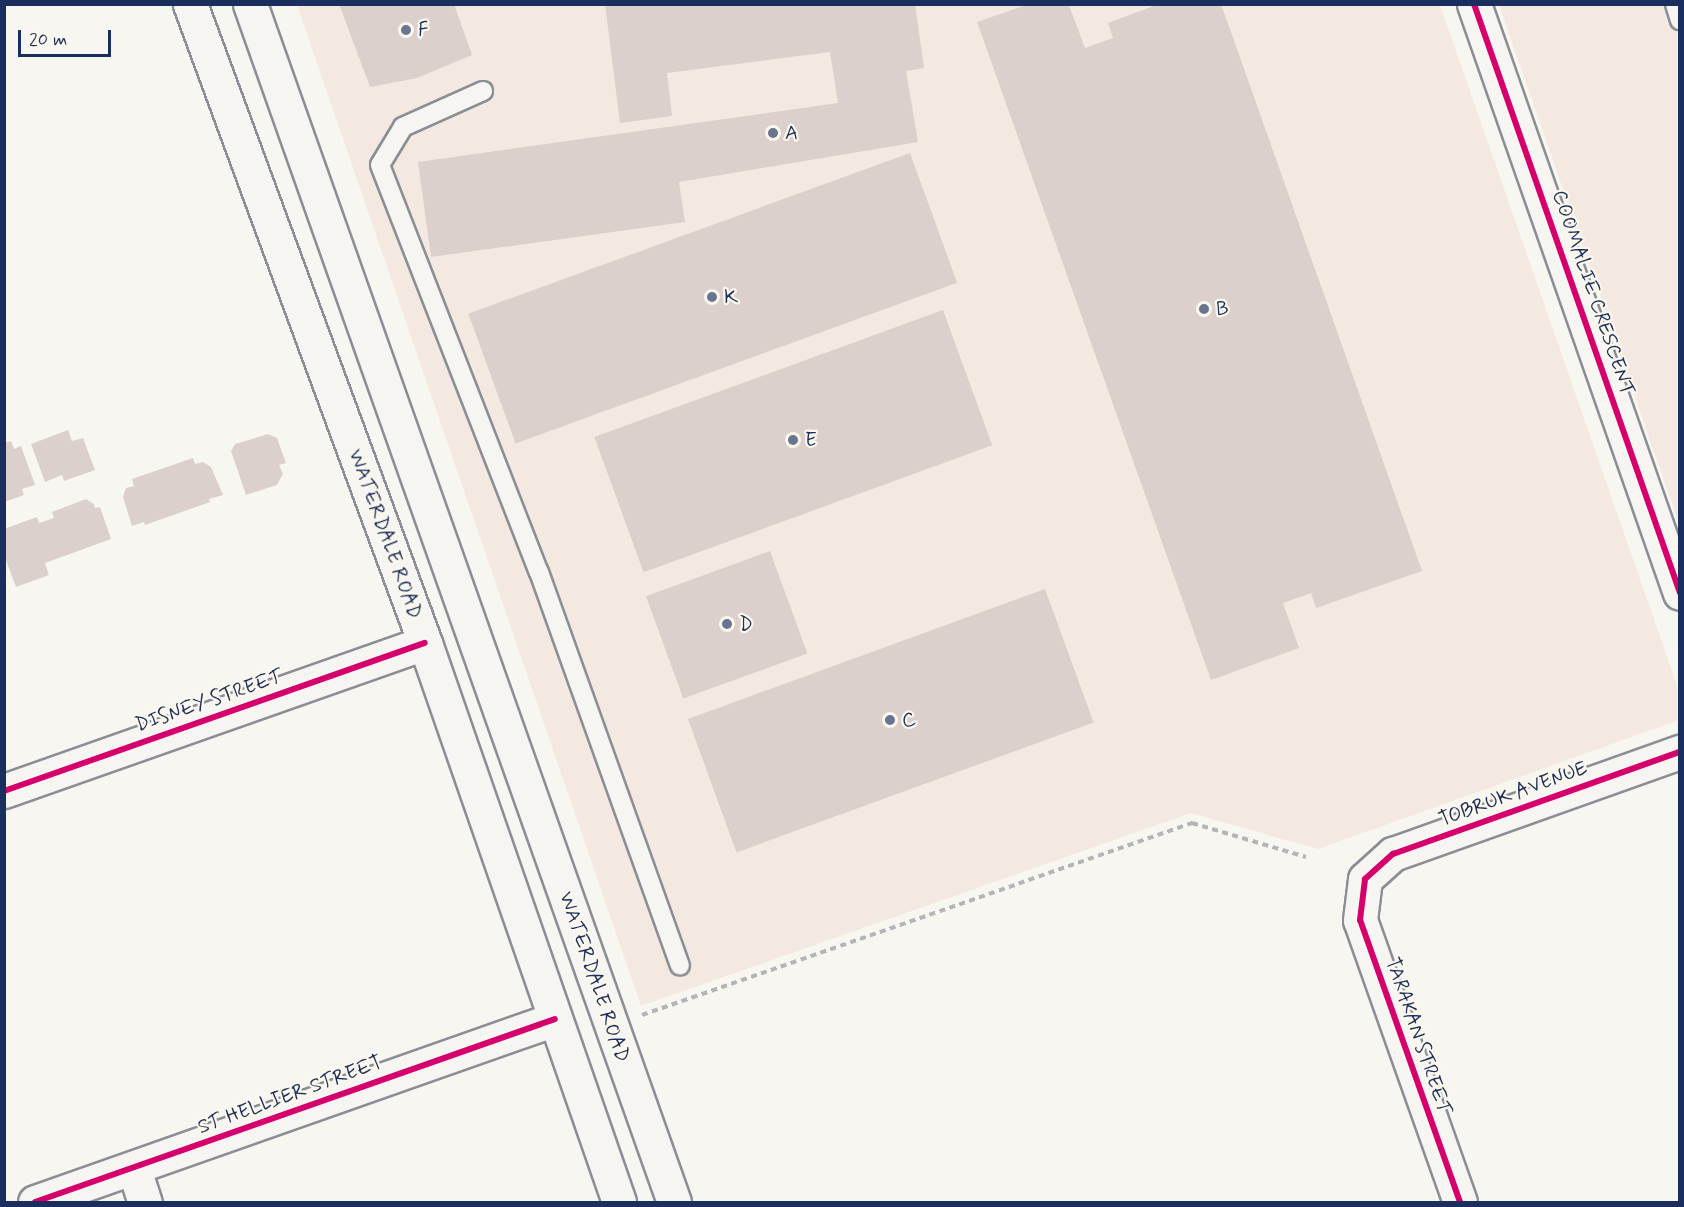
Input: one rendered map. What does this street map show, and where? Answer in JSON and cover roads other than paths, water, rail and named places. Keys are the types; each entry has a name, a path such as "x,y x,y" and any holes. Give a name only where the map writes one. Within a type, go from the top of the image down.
{"main road":[{"name":"WATERDALE ROAD","path":"190,4 425,643 619,1203"},
{"name":"WATERDALE ROAD","path":"250,4 674,1203"},
{"name":"COOMALIE CRESCENT","path":"1474,4 1680,593"},
{"name":"DISNEY STREET","path":"4,791 425,643"},
{"name":"TOBRUK AVENUE","path":"1365,879 1393,854 1680,752"},
{"name":"TARAKAN STREET","path":"1365,879 1360,920 1460,1203"},
{"name":"ST HELLIER STREET","path":"35,1203 603,1002"},
{"path":"134,1169 145,1203"}],"lane":[{"path":"1674,4 1680,20"},
{"path":"483,91 403,127 380,165 539,572 680,965"}],"place":[{"name":"F","path":"406,30"},
{"name":"A","path":"773,133"},
{"name":"K","path":"712,297"},
{"name":"B","path":"1204,309"},
{"name":"E","path":"793,440"},
{"name":"D","path":"727,624"},
{"name":"C","path":"890,720"}]}
